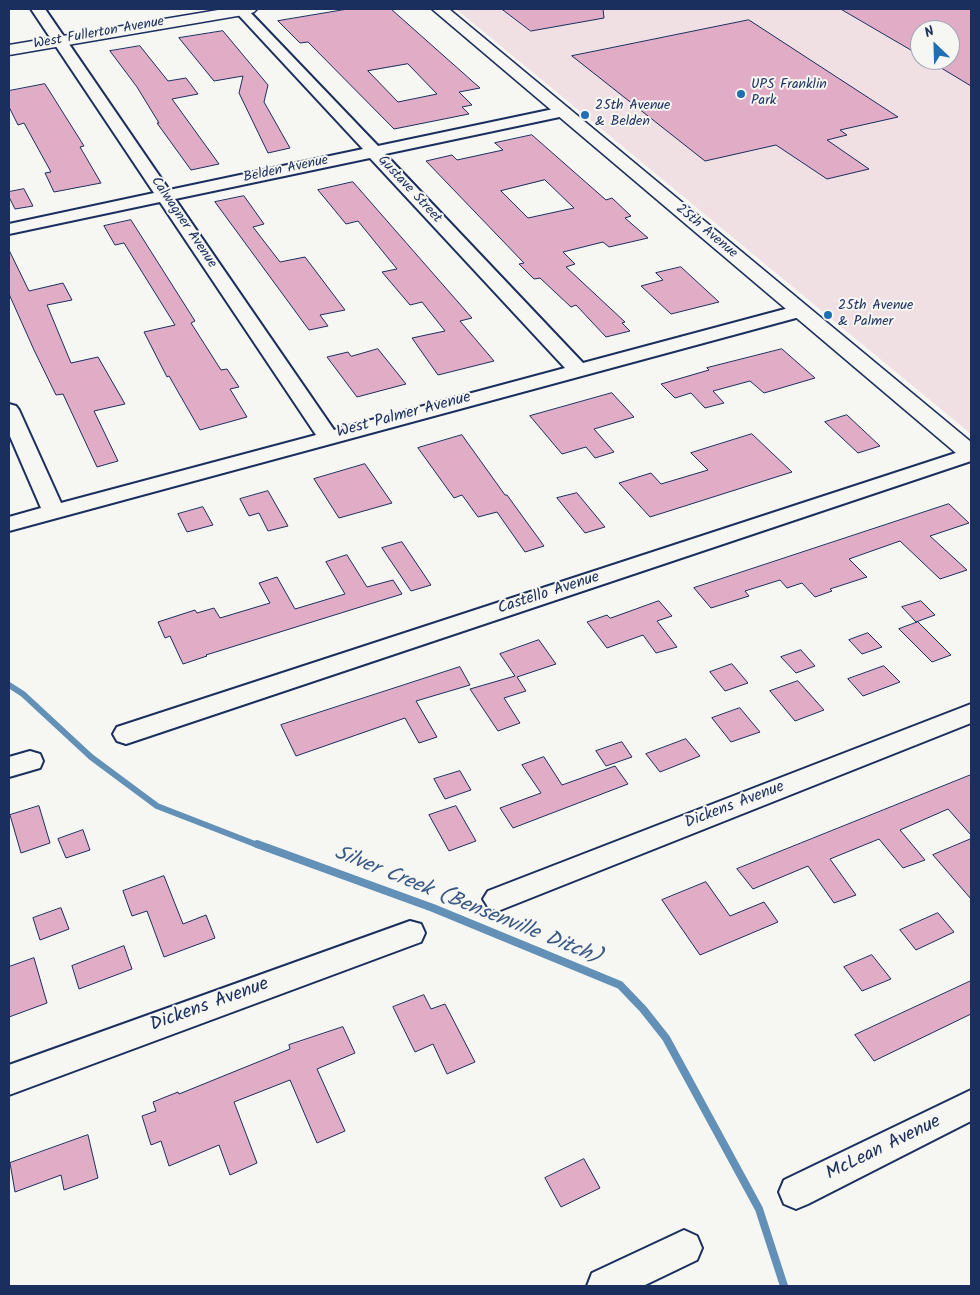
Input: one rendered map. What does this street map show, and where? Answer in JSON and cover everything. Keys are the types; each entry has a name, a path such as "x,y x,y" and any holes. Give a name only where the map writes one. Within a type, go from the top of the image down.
{"main road":[{"name":"West Fullerton Avenue","path":"9,50 244,9"},
{"name":"25th Avenue","path":"440,9 971,454"}],"street":[{"name":"Calwagner Avenue","path":"38,9 328,437"},
{"name":"Gustave Street","path":"244,9 373,152 578,370"},
{"name":"Belden Avenue","path":"9,229 564,112"},
{"name":"West Palmer Avenue","path":"9,524 800,311"},
{"path":"9,410 52,511"},
{"name":"Castello Avenue","path":"126,734 971,454"},
{"name":"Dickens Avenue","path":"498,899 971,713"},
{"name":"Dickens Avenue","path":"9,1080 410,933"},
{"name":"McLean Avenue","path":"796,1192 971,1105"},
{"path":"605,1286 684,1248"}],"shaded area":[{"path":"456,9 971,9 971,434"}],"building":[{"path":"348,9 391,9 480,88 459,92 472,105 462,107 469,114 394,129 308,42 300,43 278,21","holes":["408,64 437,94 398,102 368,71"]},
{"path":"502,9 603,9 604,18 531,31"},
{"path":"841,9 971,9 971,86 945,70 960,70 960,20 910,20 910,49"},
{"name":"UPS Franklin Park","path":"749,20 898,117 840,130 847,135 827,140 869,169 827,179 776,145 705,161 572,56"},
{"path":"223,31 268,85 264,102 290,148 268,153 239,93 243,76 214,81 179,38"},
{"path":"140,46 168,81 186,78 198,94 172,99 219,164 191,170 157,123 159,123 137,87 110,51"},
{"path":"45,84 84,146 80,147 101,183 54,192 45,173 51,172 24,123 18,125 9,107 9,91"},
{"path":"532,135 606,200 612,198 631,216 625,218 648,238 609,247 603,242 563,252 575,264 566,267 625,322 622,323 630,331 606,337 576,305 571,307 540,278 534,279 519,264 524,263 426,161 452,155 457,160 503,150 495,143","holes":["545,180 574,208 528,218 501,191"]},
{"path":"353,182 472,318 460,321 494,361 438,375 412,338 445,331 422,302 410,305 382,272 397,269 358,221 346,224 318,190"},
{"path":"24,189 33,206 15,209 9,197 9,192"},
{"path":"244,196 264,224 253,227 280,262 305,257 345,310 320,315 328,326 309,330 215,202"},
{"path":"131,220 195,321 191,323 221,370 227,369 239,387 230,389 247,417 200,430 169,376 167,377 144,332 175,325 124,243 115,245 104,226"},
{"path":"9,250 29,291 63,283 72,300 47,305 71,363 98,357 125,404 94,411 118,461 97,467 63,394 56,395 9,294"},
{"path":"681,267 719,302 671,314 641,286 663,280 656,273"},
{"path":"378,349 406,384 357,397 327,357 348,352 351,356"},
{"path":"782,349 815,378 764,393 750,381 713,391 724,403 705,408 691,393 675,398 661,384 709,370 707,368"},
{"path":"612,393 634,417 594,429 614,452 595,458 586,447 562,454 530,416"},
{"path":"847,415 880,446 858,453 825,422"},
{"path":"752,434 792,472 650,517 619,483 651,473 661,484 708,470 691,453"},
{"path":"462,435 544,546 525,552 497,512 478,517 462,495 454,498 418,448"},
{"path":"365,464 392,503 339,518 314,479"},
{"path":"268,491 288,526 268,531 259,513 249,516 240,499"},
{"path":"577,493 605,527 585,533 557,498"},
{"path":"949,504 969,523 930,536 967,570 940,579 900,541 849,559 867,577 830,589 832,591 815,597 802,583 787,588 780,580 745,591 749,596 711,608 694,588"},
{"path":"203,507 213,525 187,532 178,514"},
{"path":"402,542 431,585 411,591 382,548"},
{"path":"347,555 367,587 393,580 402,594 206,655 183,664 170,636 165,638 158,622 195,610 197,613 214,608 220,618 270,603 259,583 277,577 295,609 345,594 326,562"},
{"path":"659,601 672,616 657,621 677,647 656,653 643,635 607,648 587,622 607,615 610,618"},
{"path":"921,601 935,615 916,622 902,607"},
{"path":"918,622 951,655 932,662 899,629"},
{"path":"868,633 882,647 862,654 849,640"},
{"path":"539,640 556,664 517,677 526,691 504,698 520,723 498,731 470,689 515,676 500,654"},
{"path":"801,650 815,666 796,673 781,657"},
{"path":"732,664 748,683 725,691 710,672"},
{"path":"884,666 900,682 863,696 848,679"},
{"path":"460,667 470,685 416,701 437,737 419,743 405,718 296,756 281,725"},
{"path":"798,681 824,710 795,721 770,691"},
{"path":"740,708 760,732 731,742 712,718"},
{"path":"686,739 700,756 660,772 646,754"},
{"path":"622,742 632,757 606,766 596,751"},
{"path":"544,757 562,785 615,766 628,784 513,828 500,808 541,793 522,765"},
{"path":"460,771 471,790 445,799 434,779"},
{"path":"971,775 971,835 948,809 900,830 925,860 903,868 879,839 830,859 856,895 834,903 808,866 753,889 737,869"},
{"path":"39,806 50,843 21,853 10,815"},
{"path":"456,806 476,841 449,851 429,815"},
{"path":"83,830 90,850 66,858 58,839"},
{"path":"971,839 971,899 933,855"},
{"path":"164,876 183,924 206,915 215,938 164,957 147,911 132,916 123,891"},
{"path":"706,882 730,916 764,902 778,922 700,955 662,900"},
{"path":"61,908 69,929 40,940 33,918"},
{"path":"938,913 954,932 916,950 900,930"},
{"path":"124,946 132,969 79,989 72,966"},
{"path":"872,955 891,979 862,991 844,967"},
{"path":"34,958 47,1003 9,1017 9,967"},
{"path":"971,981 971,1014 874,1061 855,1035"},
{"path":"424,995 431,1009 445,1004 475,1062 447,1074 433,1044 415,1052 393,1007"},
{"path":"343,1027 355,1053 317,1069 345,1131 317,1143 290,1080 234,1102 257,1163 230,1175 219,1145 169,1166 161,1141 151,1145 142,1116 156,1111 153,1102 178,1092 179,1094 290,1049 289,1045"},
{"path":"88,1135 98,1178 64,1190 61,1175 15,1192 10,1163"},
{"path":"584,1159 600,1188 561,1207 545,1178"}],"waterway":[{"name":"Silver Creek (Bensenville Ditch)","path":"9,685 23,694 91,757 157,806 260,846"},
{"name":"Silver Creek (Bensenville Ditch)","path":"257,844 433,908 620,985 643,1009 666,1038 759,1209 784,1286"}],"place":[{"name":"UPS Franklin Park","path":"741,94"},
{"name":"25th Avenue & Belden","path":"585,115"},
{"name":"25th Avenue & Palmer","path":"828,315"}]}
